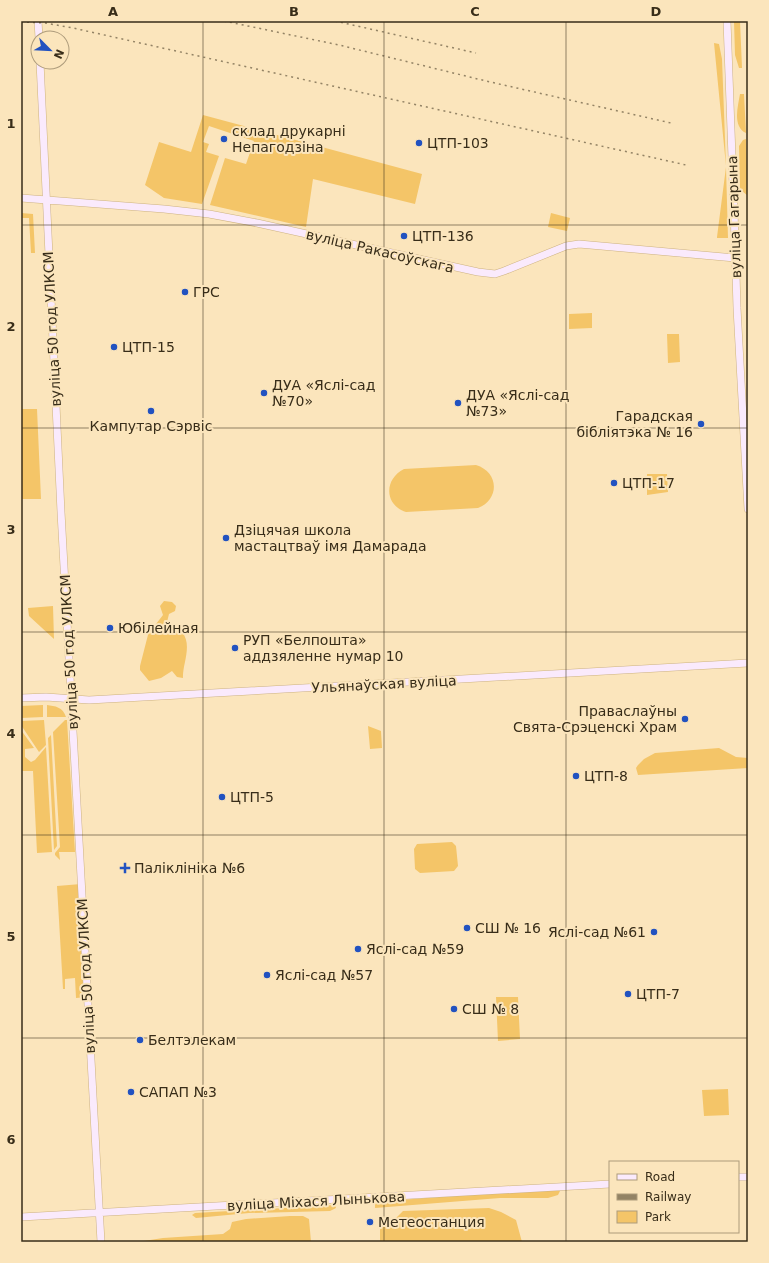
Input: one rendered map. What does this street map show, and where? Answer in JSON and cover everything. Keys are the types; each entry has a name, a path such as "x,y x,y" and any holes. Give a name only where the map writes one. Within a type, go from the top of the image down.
{"main road":[{"name":"вуліца Гагарына","path":"727,21 736,308 748,509"},
{"name":"вуліца 50 год УЛКСМ","path":"40,70 51,321 101,1242"},
{"name":"вуліца Ракасоўскага","path":"21,198 209,214 257,223 478,272 495,274 566,246 580,244 735,258"},
{"name":"Ульянаўская вуліца","path":"21,698 43,697 89,700 748,663"},
{"name":"вуліца Міхася Лынькова","path":"21,1217 609,1184"}],"green space":[{"path":"734,21 740,21 742,68 739,68 735,55"},
{"path":"714,43 719,44 722,59 726,166"},
{"path":"740,94 744,94 746,133 739,126 737,121 737,110"},
{"path":"203,115 422,174 415,204 313,179 306,227 210,205 225,158 246,164 254,141 209,126 203,142 209,144 206,152 219,156 202,204 164,198 145,185 159,142 191,152"},
{"path":"746,139 748,196 740,188 739,146 743,140"},
{"path":"726,167 728,238 717,238 717,237"},
{"path":"21,213 33,214 35,253 31,253 29,218 21,218"},
{"path":"551,213 570,218 567,231 548,227"},
{"path":"592,313 592,328 569,329 569,314"},
{"path":"667,334 679,334 680,362 668,363"},
{"path":"21,409 37,409 41,499 21,499"},
{"path":"476,465 484,468 489,473 493,479 494,486 490,498 485,504 478,508 406,512 399,509 390,498 390,485 397,473 404,469"},
{"path":"647,474 667,474 668,492 647,495"},
{"path":"164,601 172,602 176,606 175,611 169,614 167,622 181,631 187,643 183,678 177,677 172,671 161,678 149,681 140,670 140,666 150,627 156,624 163,615 160,606"},
{"path":"53,606 54,639 29,616 28,608"},
{"path":"43,705 43,717 21,718 21,706"},
{"path":"47,705 61,709 66,717 47,717"},
{"path":"44,720 46,745 39,752 21,725 21,721"},
{"path":"65,720 67,720 75,852 59,852 60,860 55,855 60,847 53,732"},
{"path":"368,726 381,731 382,748 370,749"},
{"path":"21,730 34,748 25,749 25,757 31,762 35,760 46,747 52,852 37,853 33,771 21,771"},
{"path":"51,735 57,846 54,850 48,738"},
{"path":"719,748 736,757 748,758 748,768 638,775 636,768 638,765 644,759 655,753"},
{"path":"452,842 456,846 458,866 454,871 420,873 415,869 414,849 417,844"},
{"path":"81,884 85,960 81,964 81,979 87,983 87,997 76,998 75,978 65,979 65,989 63,989 57,886"},
{"path":"496,997 518,997 520,1039 498,1041"},
{"path":"728,1089 729,1115 704,1116 702,1090"},
{"path":"560,1191 558,1195 548,1198 500,1198 375,1208 375,1202 490,1193"},
{"path":"335,1205 336,1208 330,1211 249,1213 196,1218 192,1215 195,1213"},
{"path":"489,1208 501,1212 516,1220 522,1242 380,1242 380,1222 396,1218 403,1211"},
{"path":"303,1216 309,1219 311,1242 137,1242 163,1238 223,1234 230,1229 232,1222 246,1219"}],"railway":[{"path":"224,21 339,45 486,81 671,123"},
{"path":"335,21 476,53"},
{"path":"21,22 45,23 73,28 686,165"}],"place":[{"name":"склад друкарні Непагодзіна","path":"224,139"},
{"name":"ЦТП-103","path":"419,143"},
{"name":"ЦТП-136","path":"404,236"},
{"name":"ГРС","path":"185,292"},
{"name":"ЦТП-15","path":"114,347"},
{"name":"ДУА «Яслі-сад №70»","path":"264,393"},
{"name":"ДУА «Яслі-сад №73»","path":"458,403"},
{"name":"Кампутар Сэрвіс","path":"151,411"},
{"name":"Гарадская бібліятэка № 16","path":"701,424"},
{"name":"ЦТП-17","path":"614,483"},
{"name":"Дзіцячая школа мастацтваў імя Дамарада","path":"226,538"},
{"name":"Юбілейная","path":"110,628"},
{"name":"РУП «Белпошта» аддзяленне нумар 10","path":"235,648"},
{"name":"Праваслаўны Свята-Срэценскі Храм","path":"685,719"},
{"name":"ЦТП-8","path":"576,776"},
{"name":"ЦТП-5","path":"222,797"},
{"name":"Паліклініка №6","path":"125,868"},
{"name":"СШ № 16","path":"467,928"},
{"name":"Яслі-сад №61","path":"654,932"},
{"name":"Яслі-сад №59","path":"358,949"},
{"name":"Яслі-сад №57","path":"267,975"},
{"name":"ЦТП-7","path":"628,994"},
{"name":"СШ № 8","path":"454,1009"},
{"name":"Белтэлекам","path":"140,1040"},
{"name":"САПАП №3","path":"131,1092"},
{"name":"Метеостанция","path":"370,1222"}]}
